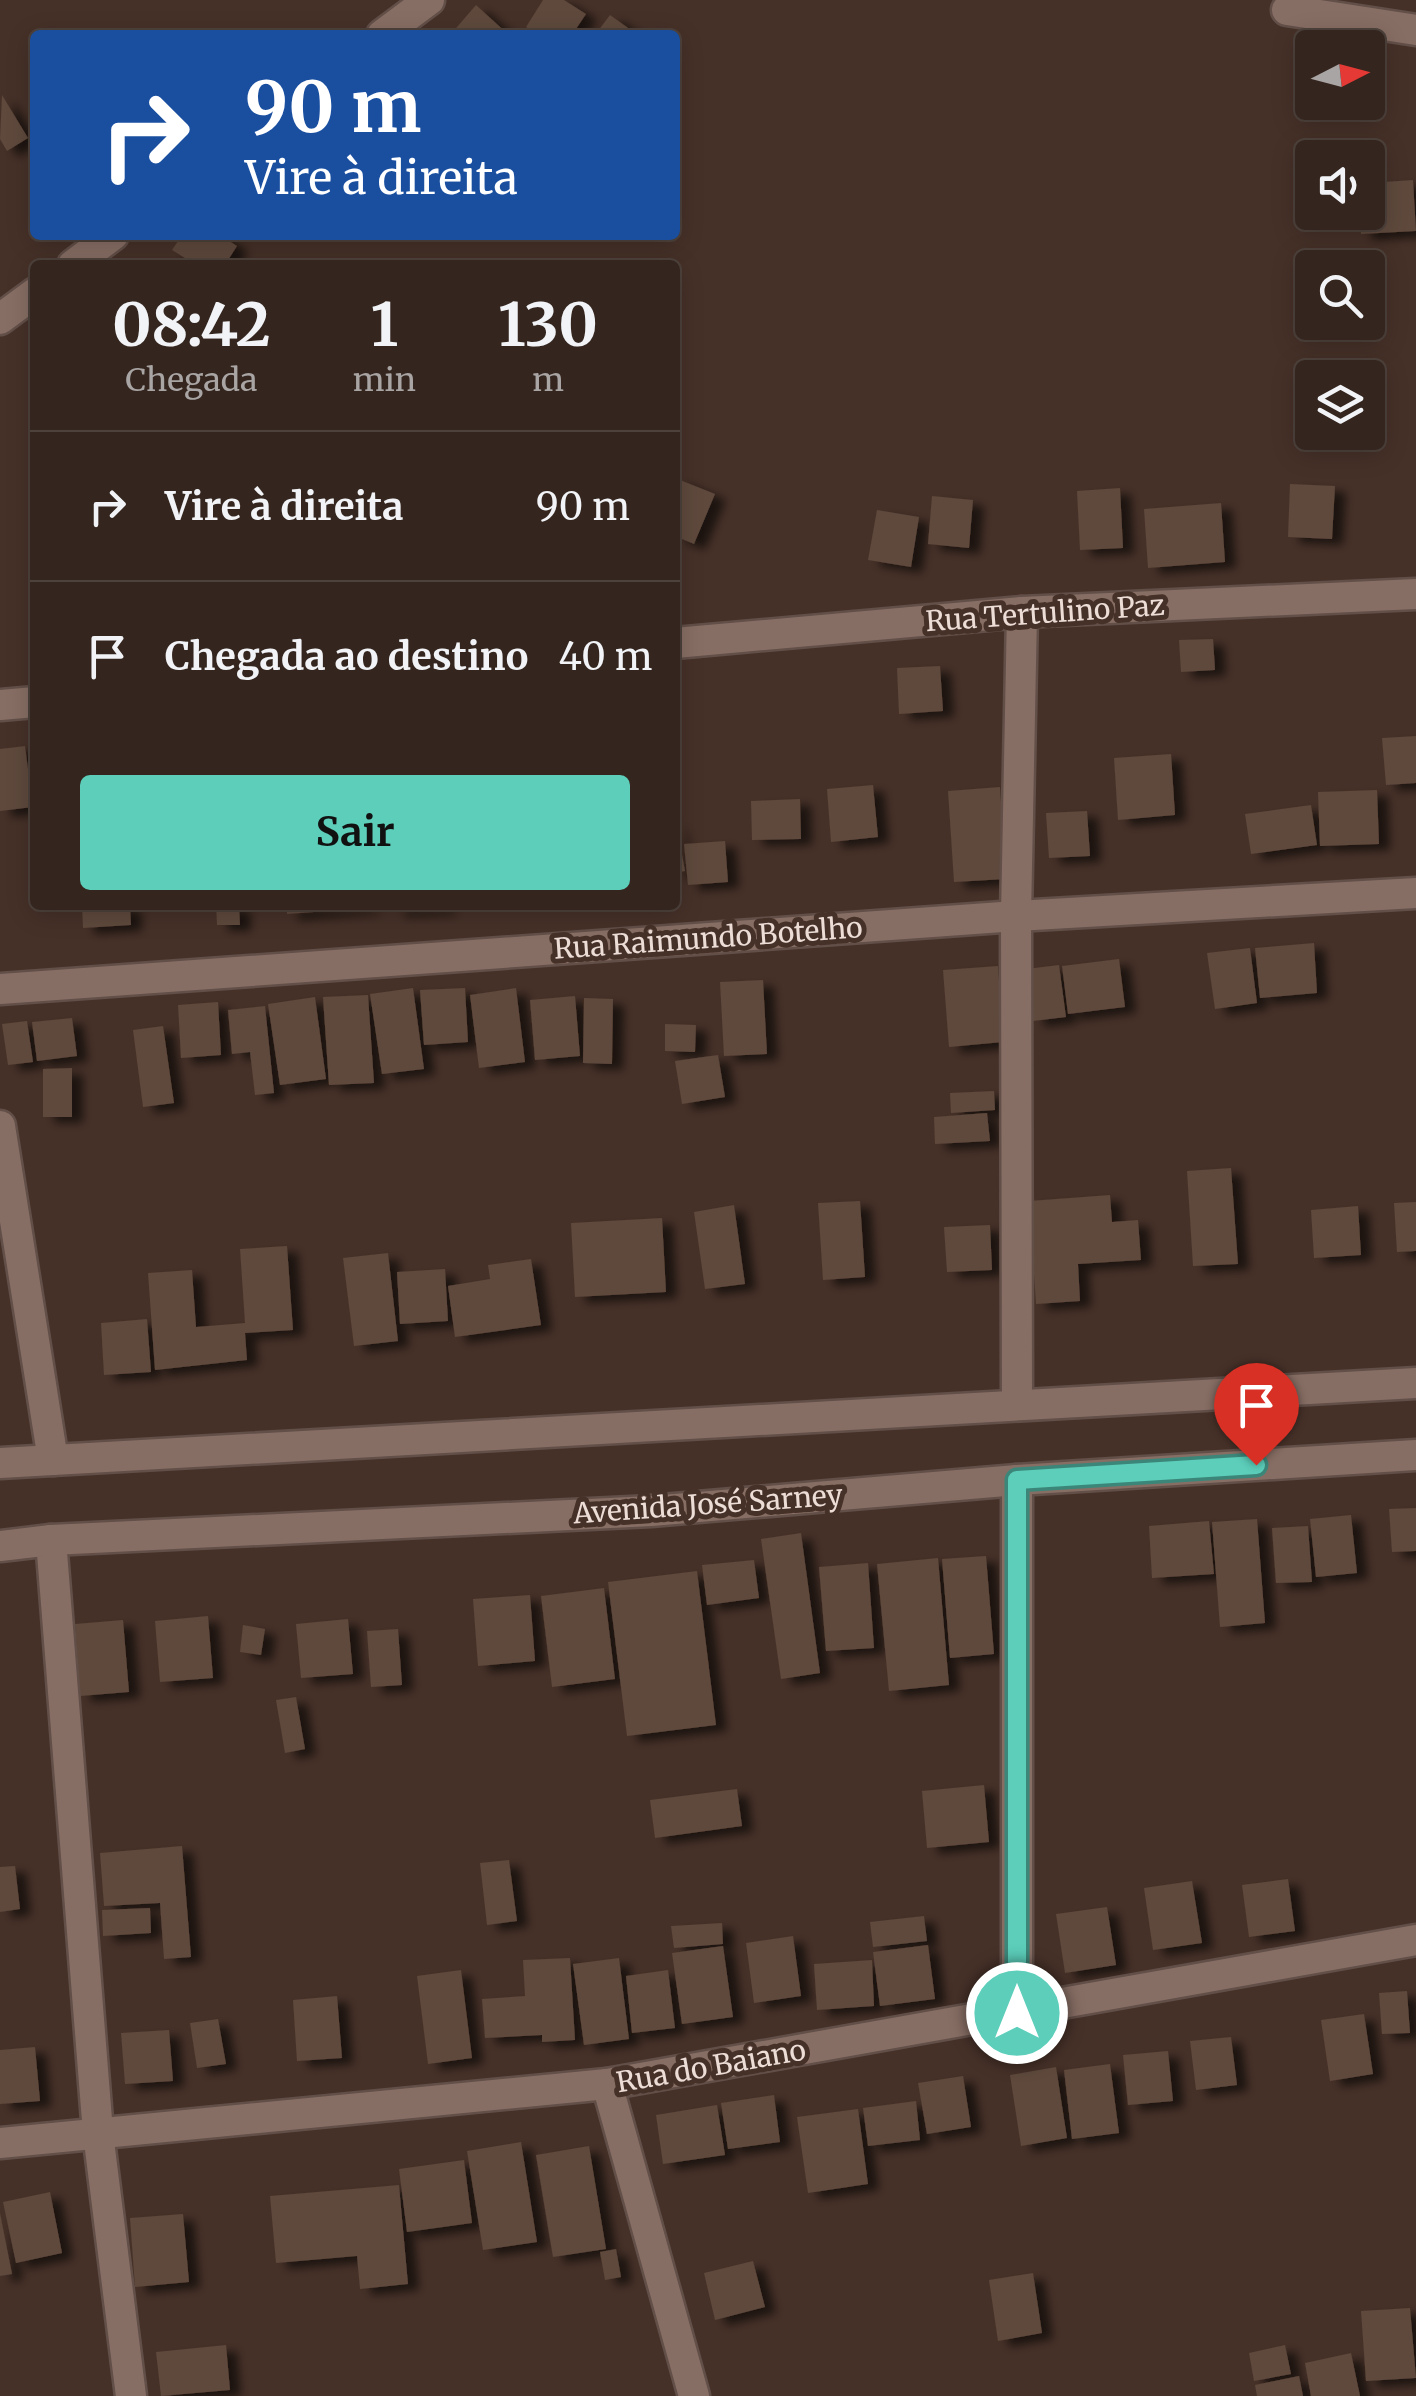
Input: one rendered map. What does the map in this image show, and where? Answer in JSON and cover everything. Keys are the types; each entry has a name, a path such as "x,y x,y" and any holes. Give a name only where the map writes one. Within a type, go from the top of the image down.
{"street":[{"path":"389,30 429,0"},
{"path":"1287,10 1416,30"},
{"path":"80,260 106,240"},
{"path":"0,319 30,297"},
{"name":"Rua Tertulino Paz","path":"680,644 1022,612 1416,594"},
{"path":"1017,1405 1016,916 1022,612"},
{"path":"0,705 30,702"},
{"name":"Rua Raimundo Botelho","path":"0,989 1016,916 1416,893"},
{"path":"0,1126 53,1460"},
{"path":"0,1463 1416,1383"},
{"name":"Avenida José Sarney","path":"0,1546 50,1540 652,1512 1017,1480 1416,1456"},
{"path":"1017,1480 1017,2013"},
{"path":"50,1540 98,2133 131,2396"},
{"name":"Rua do Baiano","path":"0,2143 607,2084 1416,1940"},
{"path":"607,2084 694,2396"}],"building":[{"path":"543,0 564,0 586,14 575,30 526,27"},
{"path":"476,5 504,30 454,30"},
{"path":"610,15 631,30 599,30"},
{"path":"2,95 28,138 7,151 0,139"},
{"path":"1413,180 1416,231 1361,234 1361,230 1385,230 1385,182"},
{"path":"179,240 228,240 237,246 228,260 188,260 172,250"},
{"path":"680,480 715,494 694,544 680,538"},
{"path":"1290,484 1335,486 1332,539 1288,537"},
{"path":"1120,488 1123,548 1080,550 1077,491"},
{"path":"932,496 973,500 969,548 928,544"},
{"path":"1221,503 1225,562 1148,568 1144,509"},
{"path":"877,510 919,517 911,567 868,560"},
{"path":"1213,639 1215,670 1181,672 1179,640"},
{"path":"940,666 943,711 899,714 897,668"},
{"path":"1416,736 1416,783 1386,785 1382,738"},
{"path":"25,746 30,807 0,811 0,749"},
{"path":"1171,754 1175,815 1118,820 1114,758"},
{"path":"873,785 878,837 831,842 827,789"},
{"path":"1000,787 1006,879 954,882 948,791"},
{"path":"1377,790 1379,844 1320,846 1318,792"},
{"path":"800,799 801,839 752,840 751,801"},
{"path":"1311,805 1317,845 1251,854 1245,814"},
{"path":"1087,811 1090,856 1049,858 1046,813"},
{"path":"725,841 728,882 688,885 684,844"},
{"path":"680,844 685,871 680,872"},
{"path":"82,910 130,910 131,925 83,928"},
{"path":"216,910 239,910 240,925 217,925"},
{"path":"287,910 341,910 287,914"},
{"path":"1314,943 1317,993 1260,998 1255,948"},
{"path":"1250,948 1257,1003 1215,1009 1207,953"},
{"path":"1119,959 1125,1007 1068,1014 1062,966"},
{"path":"1059,965 1066,1017 1033,1021 1026,969"},
{"path":"998,966 1003,1042 949,1047 943,970"},
{"path":"763,980 767,1054 724,1056 720,982"},
{"path":"413,988 424,1069 382,1074 370,994"},
{"path":"465,988 468,1042 424,1045 420,990"},
{"path":"516,988 525,1062 479,1068 470,995"},
{"path":"368,995 374,1083 329,1085 323,997"},
{"path":"575,996 580,1056 535,1060 530,1000"},
{"path":"315,997 326,1079 280,1085 268,1004"},
{"path":"584,998 613,999 612,1064 583,1063"},
{"path":"218,1002 221,1055 181,1058 178,1005"},
{"path":"265,1006 274,1093 255,1095 250,1052 232,1054 228,1010"},
{"path":"72,1018 77,1056 37,1061 32,1022"},
{"path":"27,1021 33,1062 8,1065 2,1024"},
{"path":"665,1024 696,1025 695,1052 665,1051"},
{"path":"163,1026 174,1103 143,1107 133,1030"},
{"path":"718,1055 725,1097 682,1104 675,1061"},
{"path":"72,1068 72,1117 43,1117 43,1069"},
{"path":"994,1091 995,1110 951,1113 950,1093"},
{"path":"987,1113 990,1141 935,1144 934,1117"},
{"path":"1231,1168 1238,1264 1193,1266 1187,1171"},
{"path":"1110,1195 1112,1222 1138,1220 1141,1260 1078,1264 1080,1301 1036,1304 1029,1201"},
{"path":"860,1201 865,1277 823,1280 818,1203"},
{"path":"1416,1202 1416,1251 1397,1252 1394,1203"},
{"path":"734,1205 745,1284 705,1289 694,1212"},
{"path":"1358,1206 1361,1255 1314,1258 1311,1210"},
{"path":"662,1218 666,1292 575,1297 571,1223"},
{"path":"990,1225 992,1270 947,1272 944,1227"},
{"path":"287,1246 293,1330 245,1333 247,1360 155,1370 148,1273 192,1270 196,1327 245,1323 240,1249"},
{"path":"388,1253 398,1341 354,1346 343,1258"},
{"path":"531,1259 541,1325 455,1337 448,1286 490,1279 488,1265"},
{"path":"445,1269 448,1321 400,1324 397,1272"},
{"path":"147,1319 151,1372 104,1375 101,1323"},
{"path":"1416,1508 1416,1551 1392,1552 1389,1509"},
{"path":"1351,1515 1357,1573 1316,1577 1310,1519"},
{"path":"1257,1519 1265,1623 1220,1627 1212,1522"},
{"path":"1209,1521 1214,1574 1152,1578 1149,1526"},
{"path":"1308,1526 1312,1582 1276,1583 1272,1528"},
{"path":"801,1533 820,1673 781,1679 761,1539"},
{"path":"986,1556 994,1654 950,1658 942,1559"},
{"path":"938,1558 949,1685 889,1691 877,1564"},
{"path":"754,1560 759,1598 707,1605 702,1565"},
{"path":"868,1563 874,1648 826,1651 819,1567"},
{"path":"697,1571 716,1725 627,1736 608,1582"},
{"path":"604,1588 615,1679 552,1687 541,1596"},
{"path":"530,1595 535,1661 478,1666 473,1599"},
{"path":"208,1616 213,1678 160,1682 155,1621"},
{"path":"348,1619 353,1674 301,1678 296,1624"},
{"path":"123,1620 129,1692 80,1696 75,1624"},
{"path":"243,1625 265,1629 261,1655 240,1652"},
{"path":"398,1629 402,1685 371,1687 367,1631"},
{"path":"296,1697 305,1749 285,1753 276,1700"},
{"path":"984,1785 989,1842 927,1848 922,1791"},
{"path":"737,1789 742,1826 655,1838 650,1800"},
{"path":"182,1846 191,1957 164,1959 160,1903 104,1906 100,1853"},
{"path":"509,1860 517,1921 487,1925 480,1863"},
{"path":"15,1866 20,1909 0,1912 0,1867"},
{"path":"1288,1879 1295,1931 1249,1937 1242,1885"},
{"path":"1192,1881 1202,1943 1153,1950 1144,1888"},
{"path":"1107,1907 1116,1965 1065,1973 1056,1914"},
{"path":"150,1908 151,1933 103,1936 102,1910"},
{"path":"924,1916 927,1941 873,1947 870,1922"},
{"path":"722,1923 723,1944 674,1948 671,1926"},
{"path":"793,1936 801,1996 754,2003 746,1943"},
{"path":"928,1945 935,1999 880,2006 873,1952"},
{"path":"723,1946 733,2017 682,2024 672,1953"},
{"path":"570,1958 575,2040 542,2042 542,2035 485,2038 482,1999 525,1996 523,1960"},
{"path":"619,1958 629,2039 584,2045 573,1964"},
{"path":"872,1960 874,2006 817,2010 814,1964"},
{"path":"461,1970 472,2058 428,2064 417,1976"},
{"path":"668,1970 675,2028 632,2033 626,1976"},
{"path":"1407,1991 1410,2033 1382,2034 1379,1993"},
{"path":"337,1996 342,2058 297,2061 293,2000"},
{"path":"1364,2014 1373,2074 1330,2081 1321,2020"},
{"path":"218,2019 226,2064 197,2068 190,2023"},
{"path":"169,2030 173,2081 125,2084 121,2033"},
{"path":"1231,2037 1237,2085 1196,2090 1190,2041"},
{"path":"35,2047 40,2101 0,2104 0,2050"},
{"path":"1168,2051 1173,2101 1128,2105 1123,2055"},
{"path":"1110,2064 1119,2133 1072,2139 1064,2070"},
{"path":"1056,2067 1067,2138 1021,2146 1010,2075"},
{"path":"963,2076 971,2127 927,2134 918,2083"},
{"path":"774,2095 780,2142 728,2149 721,2103"},
{"path":"916,2101 920,2140 868,2146 863,2108"},
{"path":"717,2105 725,2155 663,2164 656,2115"},
{"path":"858,2109 868,2184 808,2193 797,2117"},
{"path":"521,2142 537,2242 483,2250 467,2151"},
{"path":"589,2146 606,2249 553,2257 536,2155"},
{"path":"464,2160 472,2223 407,2232 399,2169"},
{"path":"399,2185 408,2284 360,2289 357,2256 276,2263 270,2196"},
{"path":"50,2192 62,2253 16,2263 3,2202"},
{"path":"0,2213 12,2274 0,2276"},
{"path":"183,2214 189,2282 135,2287 130,2218"},
{"path":"616,2249 621,2277 605,2280 600,2252"},
{"path":"753,2261 765,2307 715,2320 704,2273"},
{"path":"1033,2273 1042,2333 998,2341 989,2280"},
{"path":"1410,2308 1416,2378 1366,2381 1361,2311"},
{"path":"226,2345 230,2390 161,2396 156,2352"},
{"path":"1285,2345 1291,2374 1254,2381 1249,2353"},
{"path":"1351,2353 1360,2396 1311,2396 1305,2363"},
{"path":"1299,2376 1303,2396 1257,2396 1255,2385"}],"route":[{"path":"1017,2013 1017,1480 1256,1465"}]}
